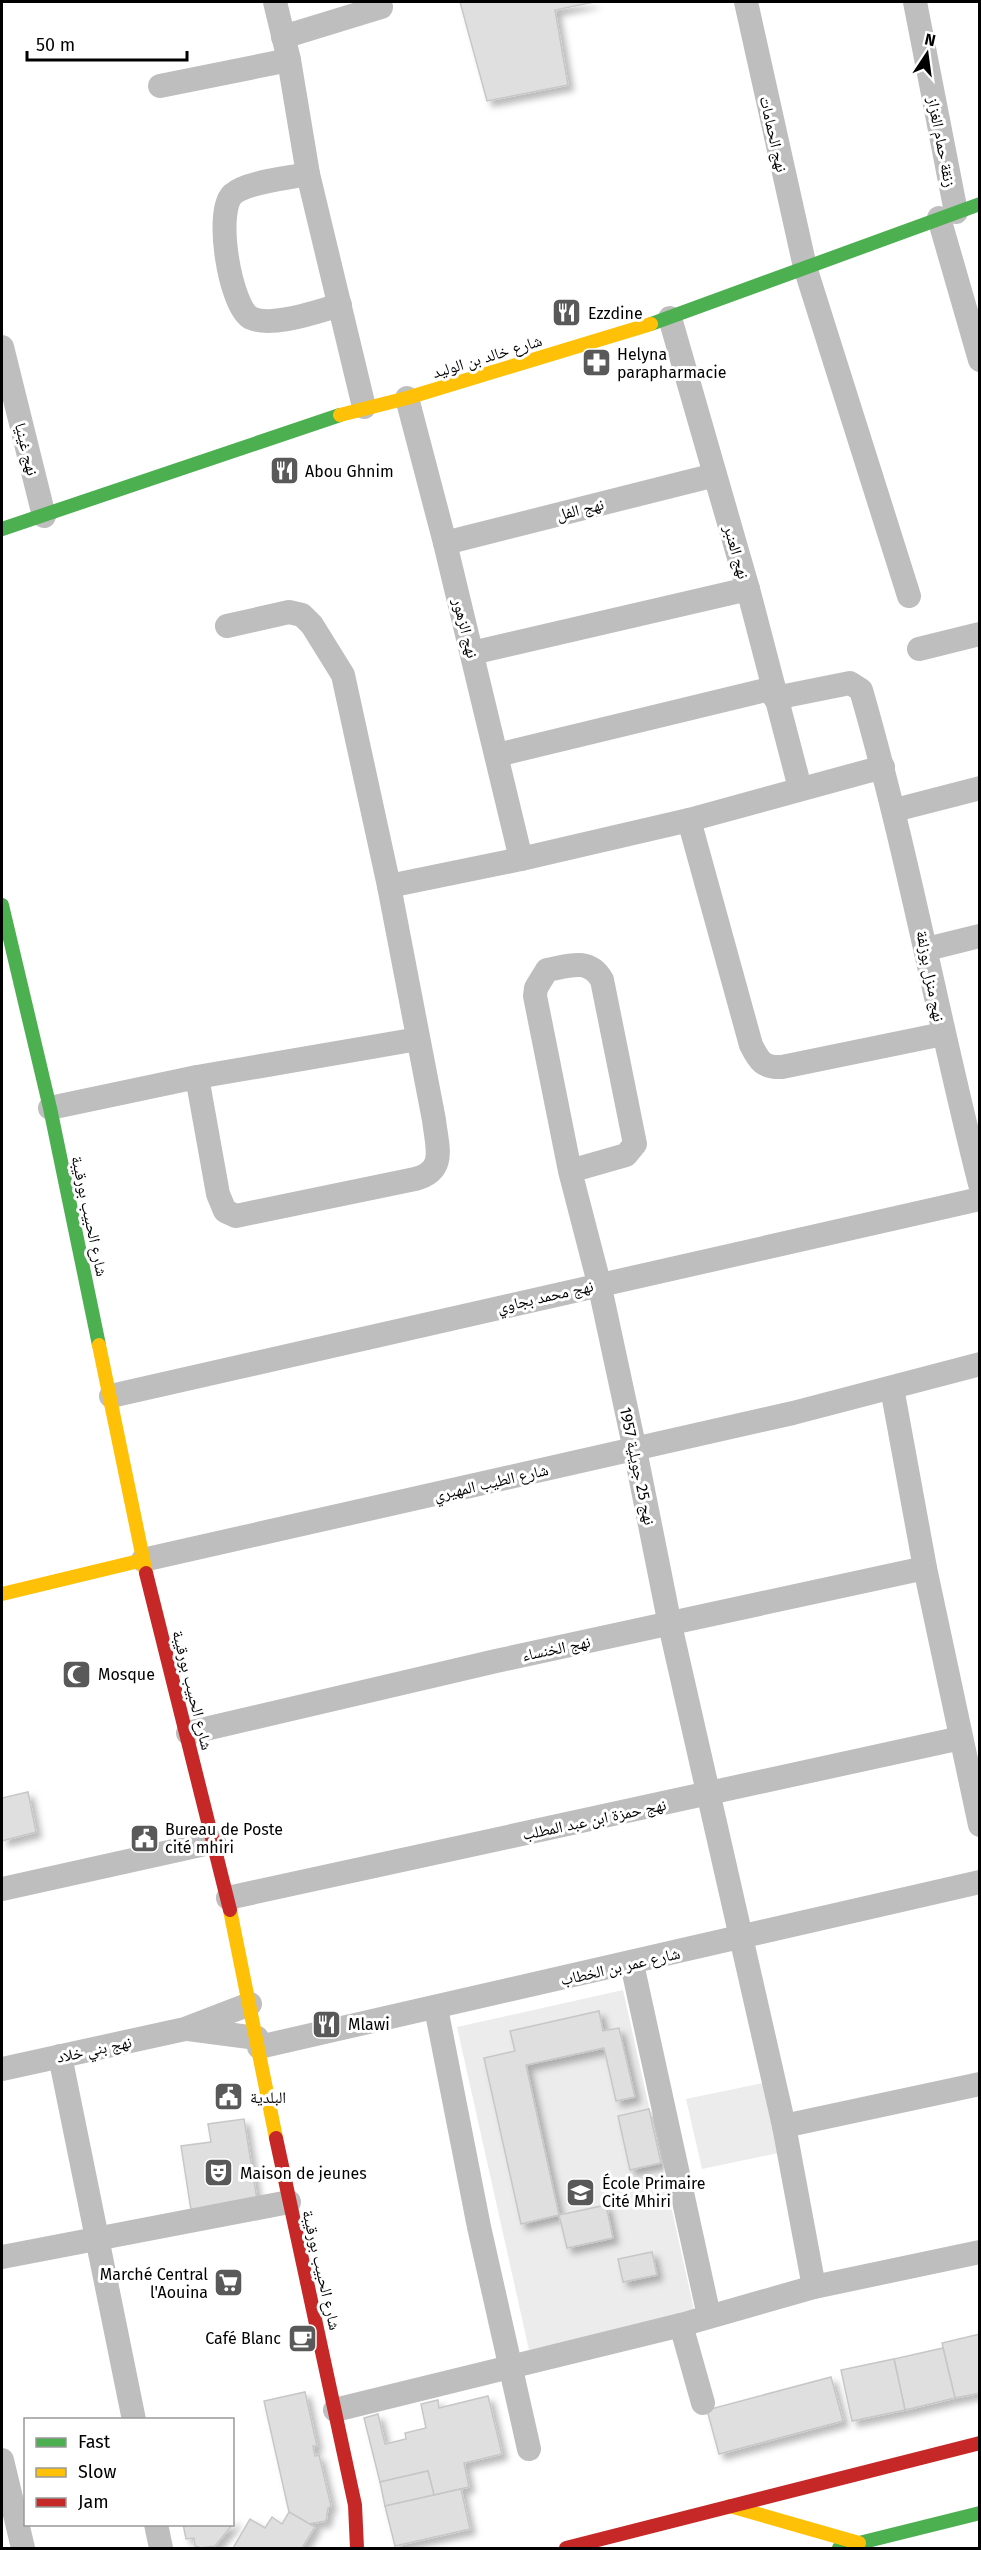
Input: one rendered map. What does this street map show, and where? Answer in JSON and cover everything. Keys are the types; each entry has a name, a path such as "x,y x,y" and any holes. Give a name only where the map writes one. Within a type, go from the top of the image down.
{"main road":[{"name":"شارع خالد بن الوليد","path":"2,529 364,407 407,398 670,318 980,204"},
{"name":"شارع الحبيب بورقيبة","path":"2,905 50,1108 143,1560 228,1898 289,2202 355,2505 357,2548"},
{"name":"شارع الطيب المهيري","path":"2,1594 143,1560"},
{"path":"566,2548 980,2443"},
{"name":"شارع الحبيب بورقيبة","path":"344,2534 351,2526 350,2484"},
{"path":"730,2506 859,2543"},
{"path":"839,2548 980,2513"}],"street":[{"path":"275,2 286,48 308,174 364,407"},
{"name":"نهج الحمامات","path":"746,2 805,267 909,596"},
{"name":"زنقة حمام الغزاز","path":"915,2 948,215 980,360"},
{"path":"160,86 286,48 381,7"},
{"path":"308,174 241,188 231,195 226,204 224,232 237,301 243,312 252,318 266,321 340,305"},
{"name":"نهج العنبر","path":"670,318 748,589 800,788"},
{"name":"نهج غينيا","path":"2,347 44,516"},
{"name":"نهج الزهور","path":"407,398 445,543 521,859"},
{"name":"نهج الفل","path":"445,543 715,475"},
{"path":"471,653 748,589"},
{"path":"196,1077 218,1194 225,1211 236,1216 429,1175 436,1168 437,1150 418,1039 389,886 343,675 312,625 302,615 289,612 226,626"},
{"path":"919,649 980,634"},
{"name":"نهج منزل بوزلفة","path":"775,693 850,683 861,690 895,810 927,949 943,1034 980,1185"},
{"path":"497,755 775,693"},
{"path":"389,886 521,859 689,820 883,767"},
{"path":"895,810 980,788"},
{"path":"689,820 751,1045 759,1061 768,1068 782,1067 943,1034"},
{"path":"927,949 980,936"},
{"name":"نهج 25 جويلية 1957","path":"570,1171 627,1155 633,1149 635,1138 602,980 597,972 579,963 547,970 536,988 535,996 570,1171 599,1283 707,1795 784,2126 814,2287"},
{"path":"50,1108 196,1077 418,1039"},
{"name":"نهج محمد بجاوي","path":"111,1396 599,1283 980,1199"},
{"name":"شارع الطيب المهيري","path":"143,1560 635,1450 892,1388 980,1364"},
{"path":"892,1388 926,1568 980,1825"},
{"name":"نهج الخنساء","path":"188,1733 496,1661 926,1568"},
{"name":"نهج حمزة ابن عبد المطلب","path":"228,1898 961,1738"},
{"path":"2,1889 214,1842"},
{"name":"شارع عمر بن الخطاب","path":"258,2043 436,2008 980,1882"},
{"path":"632,1964 709,2316"},
{"name":"نهج بني خلاد","path":"2,2069 185,2029 250,2004"},
{"path":"436,2008 509,2367 529,2449"},
{"name":"نهج بني خلاد","path":"185,2029 258,2043"},
{"path":"60,2056 134,2418"},
{"path":"784,2126 980,2084"},
{"path":"2,2257 289,2202"},
{"path":"335,2409 681,2325 814,2287 980,2252"},
{"path":"681,2325 703,2403"},
{"path":"2,2460 23,2548"},
{"path":"156,2526 161,2548"}],"shaded area":[{"name":"École Primaire Cité Mhiri","path":"623,1990 695,2314 529,2350 457,2027"},
{"path":"768,2082 783,2152 702,2169 686,2099"}],"building":[{"path":"460,2 594,2 555,10 568,85 487,101"},
{"path":"28,1792 36,1832 2,1841 2,1798"},
{"path":"599,2011 603,2031 619,2028 635,2097 616,2101 604,2048 526,2065 559,2215 521,2224 484,2058 515,2051 510,2031"},
{"path":"649,2109 661,2163 630,2170 618,2116"},
{"name":"Maison de jeunes","path":"244,2119 257,2200 191,2210 181,2146 211,2142 208,2124"},
{"path":"606,2205 613,2238 567,2248 559,2215"},
{"path":"652,2252 657,2275 623,2282 618,2259"},
{"path":"980,2334 980,2393 955,2398 942,2343"},
{"path":"943,2348 955,2398 905,2410 894,2359"},
{"path":"894,2359 905,2410 852,2421 841,2370"},
{"path":"831,2377 843,2421 719,2454 707,2410"},
{"path":"305,2392 317,2446 313,2446 315,2456 319,2455 331,2506 328,2508 326,2521 309,2524 289,2512 264,2401"},
{"path":"488,2396 502,2454 464,2463 469,2487 434,2495 428,2471 380,2482 364,2418 378,2414 385,2444 406,2439 405,2433 426,2428 421,2404 438,2400 439,2408"},
{"path":"428,2471 434,2495 385,2506 380,2482"},
{"path":"461,2489 470,2529 395,2546 385,2506"},
{"path":"289,2512 315,2527 302,2548 233,2548 250,2519 265,2528 272,2517 282,2524"},
{"path":"183,2526 232,2526 215,2546 201,2548 195,2546 194,2538 186,2539"}],"traffic: fast":[{"path":"651,324 980,204"},
{"path":"2,529 340,415"},
{"path":"2,905 50,1108 99,1345"},
{"path":"839,2548 980,2513"}],"traffic: slow":[{"path":"340,415 407,398 651,324"},
{"path":"99,1345 146,1573"},
{"path":"2,1594 143,1560"},
{"path":"230,1910 276,2138"},
{"path":"730,2506 859,2543"}],"traffic: jam":[{"path":"146,1573 230,1910"},
{"path":"276,2138 355,2505 357,2548"},
{"path":"566,2548 980,2443"}],"place":[{"name":"Ezzdine","path":"567,313"},
{"name":"Helyna parapharmacie","path":"596,363"},
{"name":"Abou Ghnim","path":"284,471"},
{"name":"Mosque","path":"77,1674"},
{"name":"Bureau de Poste cité mhiri","path":"144,1838"},
{"name":"Mlawi","path":"327,2024"},
{"name":"البلدية","path":"229,2097"},
{"name":"Maison de jeunes","path":"219,2173"},
{"name":"École Primaire Cité Mhiri","path":"581,2192"},
{"name":"Marché Central l'Aouina","path":"229,2283"},
{"name":"Café Blanc","path":"302,2338"}]}
